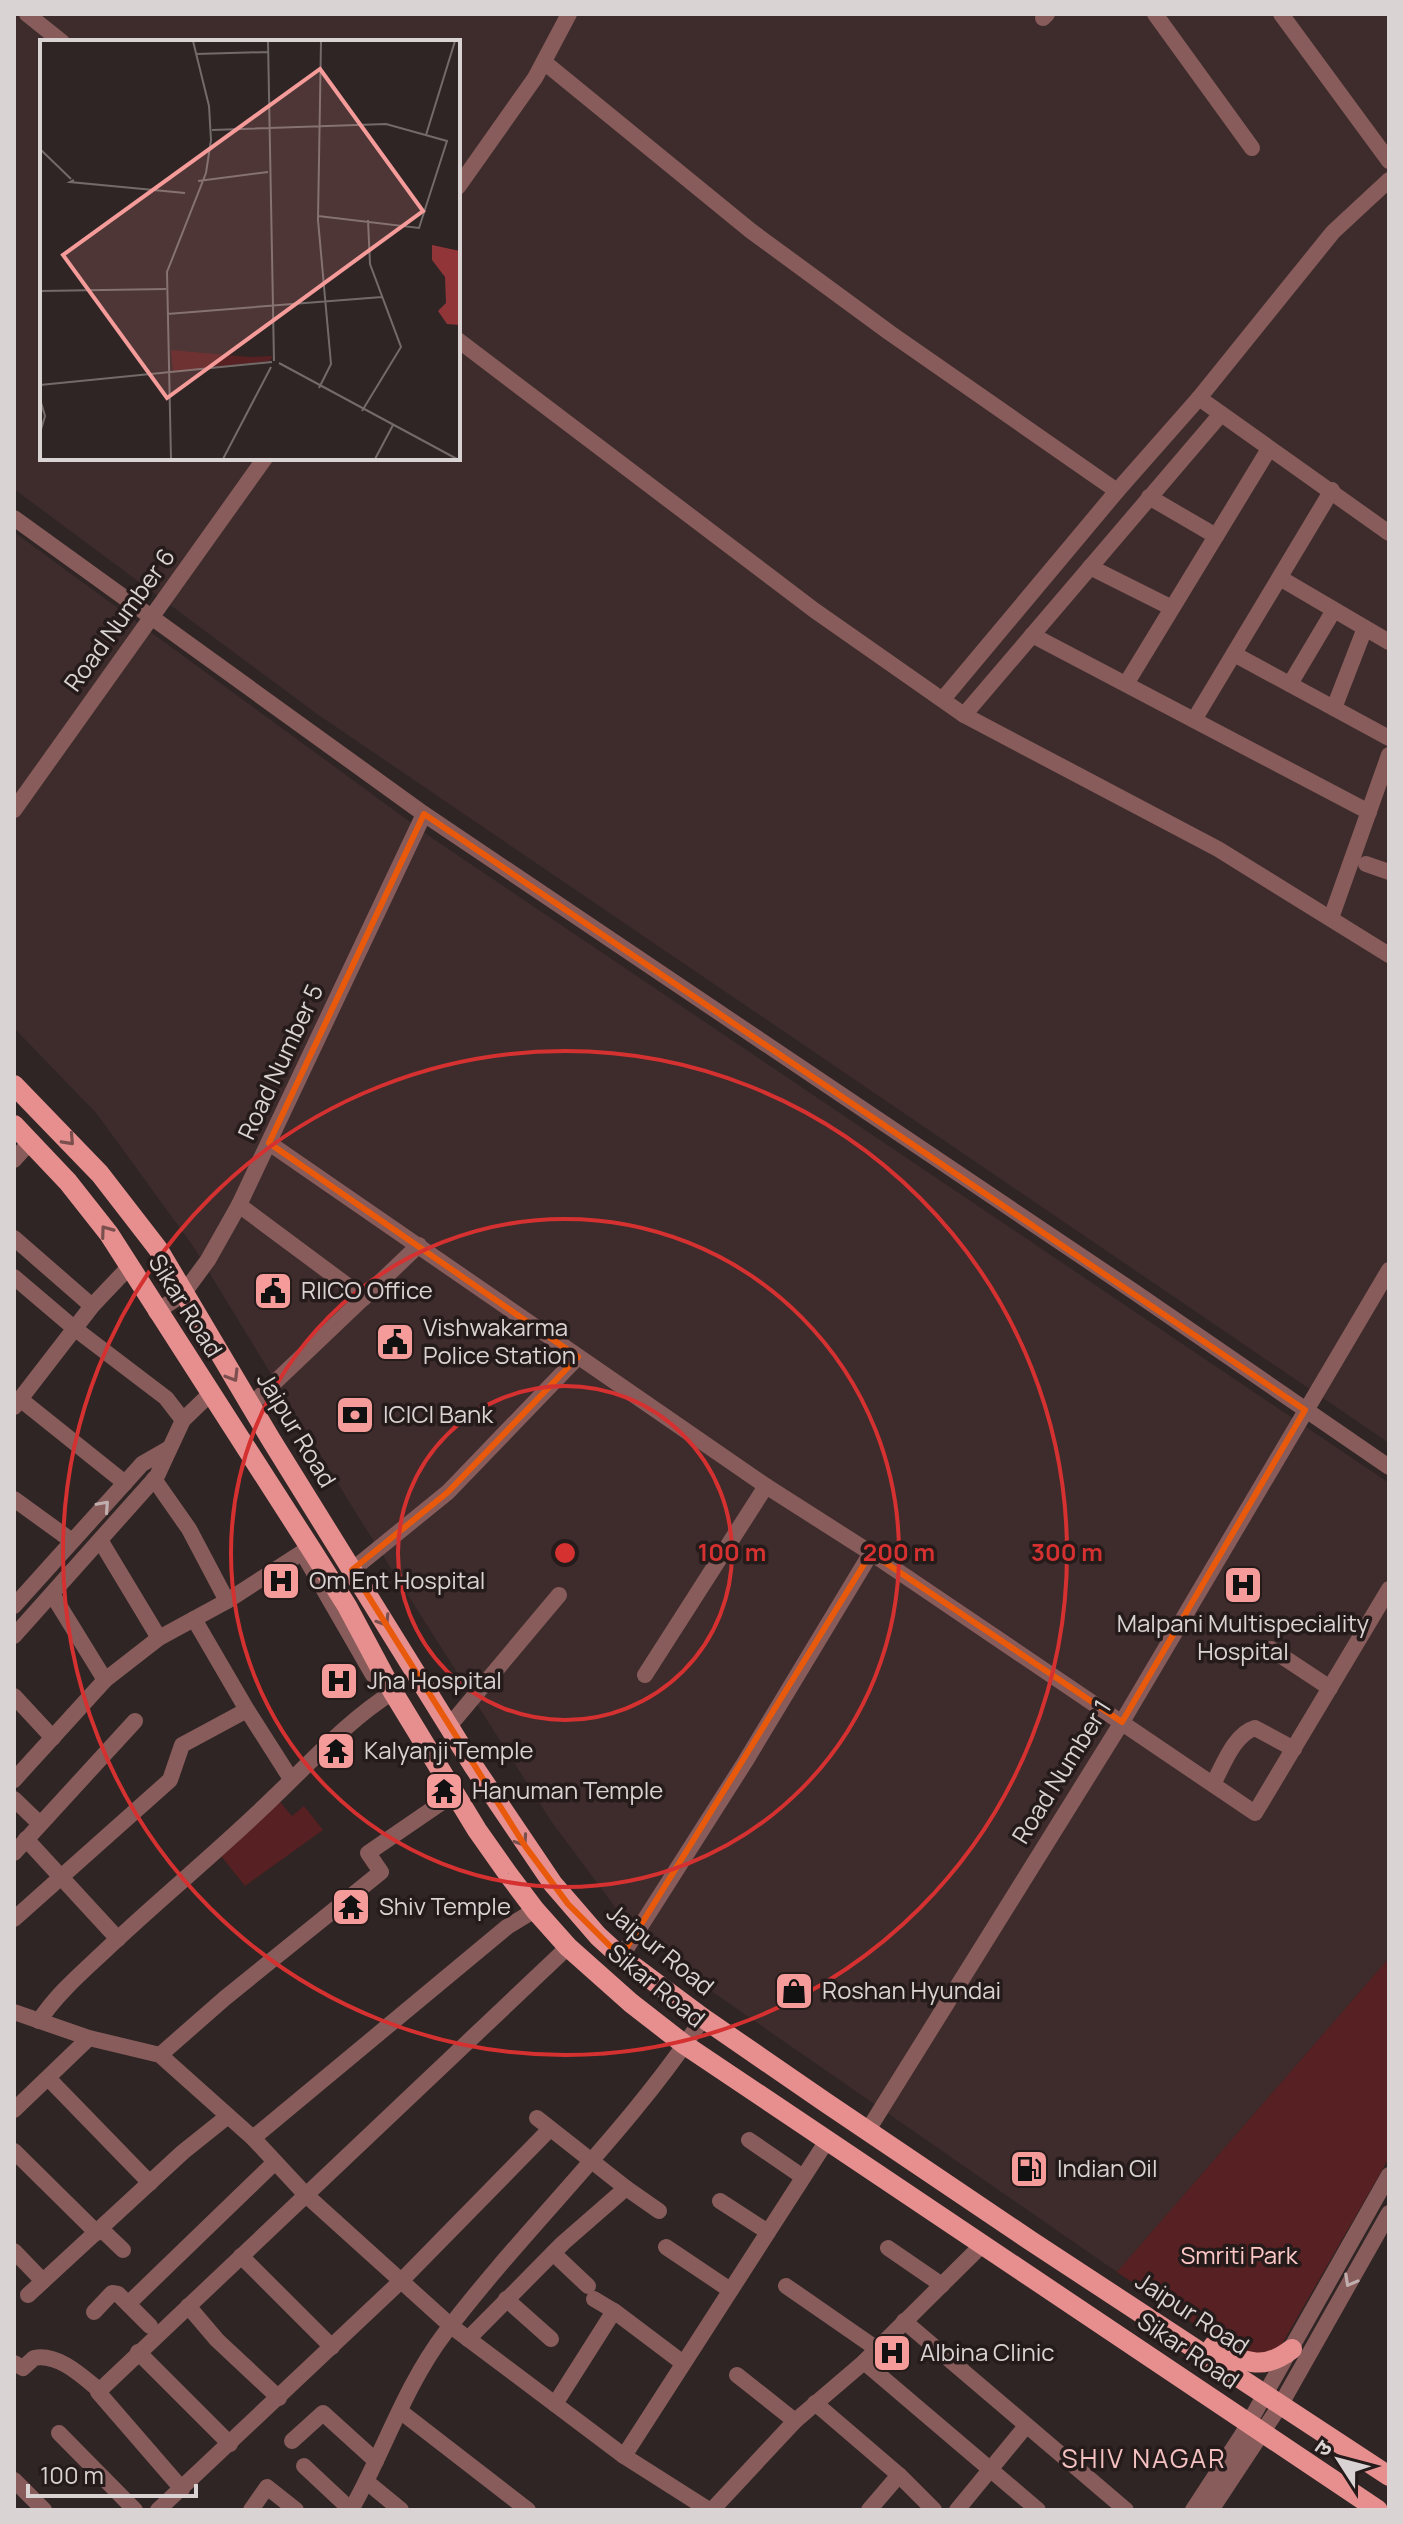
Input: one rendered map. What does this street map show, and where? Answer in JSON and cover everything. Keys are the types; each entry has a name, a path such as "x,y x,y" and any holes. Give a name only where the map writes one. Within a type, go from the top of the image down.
{"main road":[{"name":"Jaipur Road","path":"14,1085 100,1174 158,1249 474,1767 568,1904 621,1957 703,2018 1031,2241 1389,2476"},
{"name":"Sikar Road","path":"14,1125 76,1192 109,1234 156,1312 240,1437 306,1550 347,1606 389,1694 454,1799 531,1912 566,1950 683,2048 1378,2510"},
{"path":"1198,2349 1210,2345 1261,2364 1274,2361 1292,2349"}],"street":[{"path":"27,14 60,40"},
{"path":"460,184 535,78 569,14"},
{"path":"1155,14 1252,148"},
{"path":"1281,14 1389,161"},
{"path":"544,62 751,231 890,333 1117,491"},
{"path":"943,699 1199,398 1333,232 1389,180"},
{"path":"460,342 814,610 964,715 1218,849 1389,955"},
{"path":"1199,398 1389,533"},
{"path":"964,715 1221,414"},
{"path":"1126,684 1269,449"},
{"name":"Road Number 6","path":"14,810 264,460"},
{"path":"1194,720 1332,490"},
{"path":"1149,497 1216,536"},
{"path":"14,518 424,814 1389,1467"},
{"path":"1090,567 1172,608"},
{"path":"1280,578 1389,642"},
{"path":"1290,684 1334,610"},
{"path":"1334,708 1365,628"},
{"path":"1032,635 1369,812"},
{"path":"1234,654 1389,738"},
{"path":"1331,918 1389,755"},
{"name":"Road Number 5","path":"156,1312 183,1294 208,1260 239,1205 424,814"},
{"path":"1366,864 1389,872"},
{"path":"14,1160 31,1141"},
{"path":"269,1143 766,1486 871,1553 1255,1813 1389,1589"},
{"path":"239,1205 364,1298"},
{"path":"14,1238 92,1306"},
{"path":"251,1405 419,1245"},
{"path":"125,1483 16,1404 92,1306 129,1267"},
{"name":"Road Number 1","path":"868,2130 1122,1722 1389,1270"},
{"path":"14,1277 74,1328 166,1398 183,1420"},
{"path":"352,1570 448,1492 578,1357"},
{"path":"14,1636 154,1479 183,1420 210,1394"},
{"path":"17,1597 74,1540 142,1464 168,1449"},
{"path":"154,1479 189,1529 227,1601"},
{"path":"645,1675 766,1486"},
{"path":"14,1499 74,1540 94,1546 159,1638"},
{"path":"14,1780 105,1680 159,1638 227,1601 306,1550"},
{"path":"621,1957 745,1762 871,1553"},
{"path":"52,1594 105,1680"},
{"path":"450,1725 559,1595"},
{"path":"194,1619 291,1779"},
{"path":"1271,1649 1330,1688"},
{"path":"39,2021 53,1999 375,1702 389,1694"},
{"path":"14,1696 53,1738"},
{"path":"14,1919 170,1780 182,1745 247,1710"},
{"path":"14,1853 135,1721"},
{"path":"1213,1784 1238,1739 1249,1729 1255,1728 1294,1749"},
{"path":"14,1799 40,1824"},
{"path":"160,2055 225,1998 381,1872 368,1853 441,1803 454,1799"},
{"path":"26,1839 118,1939"},
{"path":"253,2138 507,1927 531,1912"},
{"path":"182,2489 98,2396 99,2390 566,1950"},
{"path":"14,2012 89,2038 160,2055 253,2138 306,2195 451,2326 624,2456 711,2510 795,2421 864,2362 981,2247"},
{"path":"304,2466 351,2510 420,2371 451,2326 592,2162 683,2048 703,2018"},
{"path":"14,2110 89,2038"},
{"path":"48,2078 150,2183"},
{"path":"28,2295 183,2152 228,2116"},
{"path":"158,2510 402,2280 544,2124 659,2211"},
{"path":"749,2140 803,2177"},
{"path":"624,2456 826,2142"},
{"path":"14,2151 123,2250"},
{"path":"128,2304 275,2162"},
{"path":"1273,2399 1292,2349 1389,2175"},
{"path":"468,2339 553,2253 626,2188"},
{"path":"720,2201 768,2232"},
{"path":"1193,2510 1273,2399 1389,2213"},
{"path":"666,2247 730,2290"},
{"path":"888,2248 942,2285"},
{"path":"14,2251 43,2281"},
{"path":"553,2253 591,2292 683,2363"},
{"path":"241,2256 332,2347"},
{"path":"786,2286 877,2349"},
{"path":"94,2312 112,2293 118,2294 150,2326"},
{"path":"506,2299 551,2339"},
{"path":"188,2306 217,2340 279,2398"},
{"path":"555,2404 614,2311"},
{"path":"904,2321 1126,2510"},
{"path":"138,2352 230,2444"},
{"path":"14,2363 22,2368 34,2358 48,2358 67,2366 99,2390"},
{"path":"864,2362 1038,2510"},
{"path":"737,2375 795,2421"},
{"path":"815,2403 899,2475 934,2510"},
{"path":"400,2411 528,2510"},
{"path":"292,2441 323,2413 376,2461"},
{"path":"957,2510 1026,2426"},
{"path":"1211,2510 1252,2428"},
{"path":"59,2433 135,2510"},
{"path":"869,2510 899,2475"},
{"path":"14,2480 44,2510"},
{"path":"367,2482 401,2510"},
{"path":"251,2510 267,2487 296,2510"}],"highlighted area":[{"path":"424,814 1305,1410 1122,1722 871,1553 621,1957 568,1904 525,1846 352,1570 448,1492 578,1357 269,1143"}],"shaded area":[{"path":"14,14 1389,14 1389,1443 317,714 14,489"},
{"path":"14,532 432,838 1389,1483 1389,1958 1117,2272 701,1984 624,1919 551,1821 356,1513 193,1246 97,1114 14,1028"}],"green space":[{"path":"275,1796 292,1816 304,1806 323,1830 245,1886 218,1852"},
{"name":"Smriti Park","path":"1389,1958 1389,2158 1274,2358 1236,2352 1117,2272"}],"place":[{"name":"RIICO Office","path":"273,1291"},
{"name":"Vishwakarma Police Station","path":"395,1342"},
{"name":"ICICI Bank","path":"355,1415"},
{"name":"Om Ent Hospital","path":"281,1581"},
{"name":"Malpani Multispeciality Hospital","path":"1243,1585"},
{"name":"Jha Hospital","path":"339,1681"},
{"name":"Kalyanji Temple","path":"336,1751"},
{"name":"Hanuman Temple","path":"444,1791"},
{"name":"Shiv Temple","path":"351,1907"},
{"name":"Roshan Hyundai","path":"794,1991"},
{"name":"Indian Oil","path":"1029,2169"},
{"name":"Albina Clinic","path":"892,2353"}],"district":[{"name":"SHIV NAGAR","path":"1144,2459"}]}
